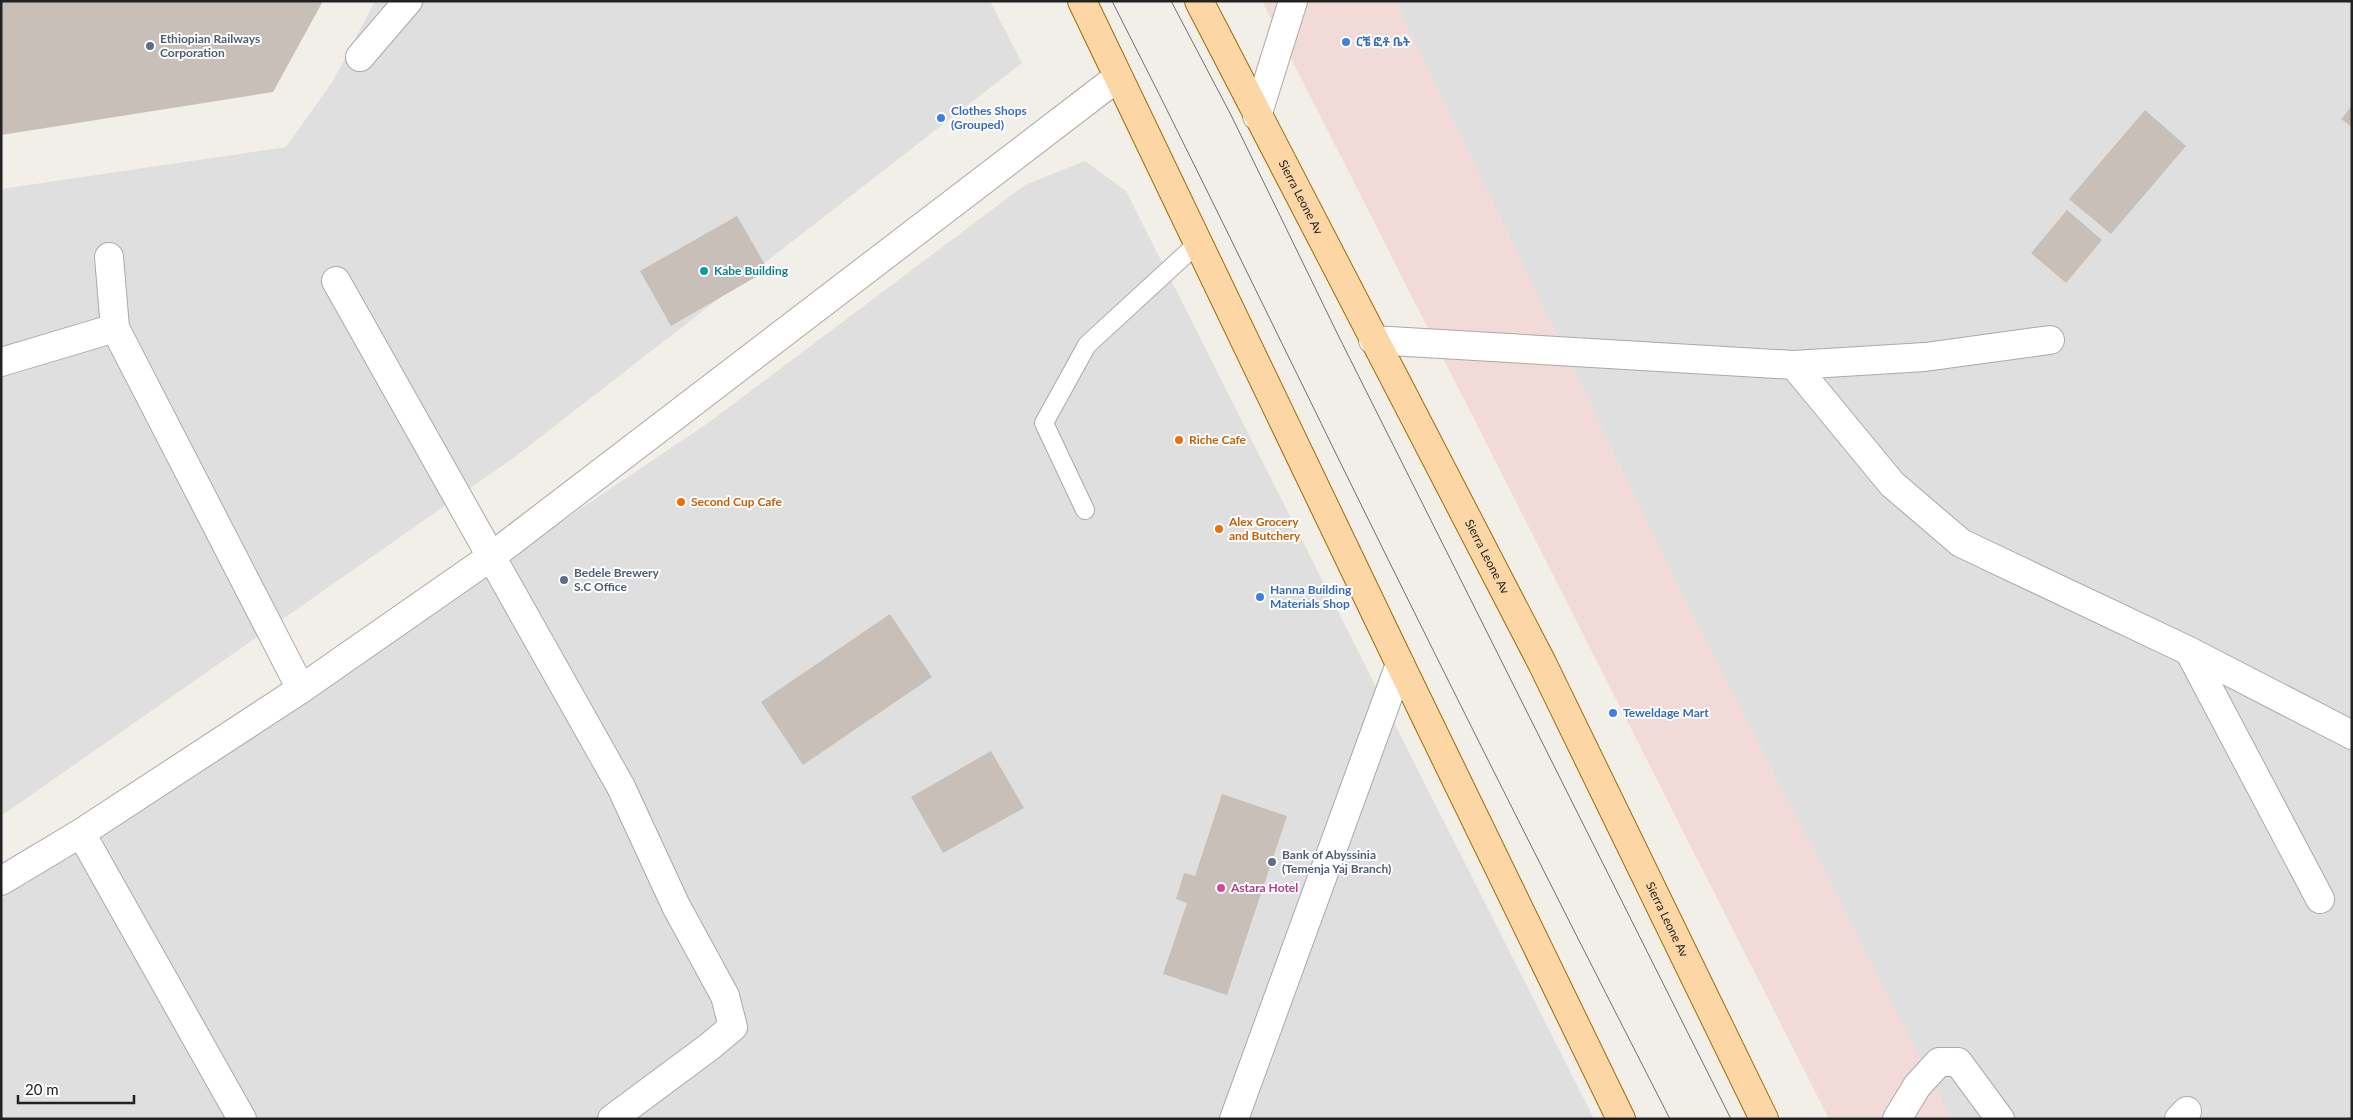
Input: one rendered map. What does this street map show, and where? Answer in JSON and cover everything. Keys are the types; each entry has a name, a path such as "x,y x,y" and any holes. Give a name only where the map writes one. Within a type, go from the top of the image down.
{"main road":[{"path":"1082,1 1621,1119"},
{"name":"Sierra Leone Av","path":"1199,1 1256,116 1542,663 1764,1119"}],"street":[{"path":"360,57 408,1"},
{"path":"1256,116 1293,1"},
{"path":"1,881 81,832 301,690 492,556 1118,76"},
{"path":"109,257 114,328 301,690"},
{"path":"336,280 621,787 676,906 725,996 733,1027 612,1119"},
{"path":"1,362 114,328"},
{"path":"1373,340 1794,365 1925,358 2050,340"},
{"path":"1794,365 1892,484 1962,544 2189,651 2352,735"},
{"path":"2189,651 2320,899"},
{"path":"1234,1119 1400,664"},
{"path":"81,832 242,1119"},
{"path":"1897,1119 1917,1086 1939,1062 1958,1062 2000,1119"}],"lane":[{"path":"1085,510 1044,423 1086,345 1198,243"}],"shaded area":[{"path":"375,1 990,1 1022,63 516,456 1,816 1,189 286,147 333,81"},
{"path":"1262,1 1395,1 1679,588 1951,1119 1829,1119"},
{"path":"1395,1 2352,1 2352,1119 1951,1119 1679,588"},
{"path":"1085,161 1126,191 1594,1119 1,1119 1,899 708,423 1025,185"}],"building":[{"name":"Ethiopian Railways Corporation","path":"1,1 323,1 273,92 1,135"},
{"path":"2352,106 2352,127 2341,119"},
{"path":"2145,110 2186,146 2111,234 2069,199"},
{"path":"2067,210 2102,240 2066,283 2031,253"},
{"name":"Kabe Building","path":"737,216 768,270 671,326 640,271"},
{"path":"890,614 932,677 803,765 761,702"},
{"path":"991,751 1024,808 943,853 911,797"},
{"name":"Astara Hotel","path":"1222,794 1287,816 1227,995 1163,974 1187,903 1176,899 1184,873 1195,876"}],"tram line":[{"path":"1112,1 1434,653 1670,1119"},
{"path":"1171,1 1231,115 1339,337 1731,1119"}],"place":[{"name":"ርቼ ፎቶ ቤት","path":"1346,42"},
{"name":"Ethiopian Railways Corporation","path":"150,46"},
{"name":"Clothes Shops (Grouped)","path":"941,118"},
{"name":"Kabe Building","path":"704,271"},
{"name":"Riche Cafe","path":"1179,440"},
{"name":"Second Cup Cafe","path":"681,502"},
{"name":"Alex Grocery and Butchery","path":"1219,529"},
{"name":"Bedele Brewery S.C Office","path":"564,580"},
{"name":"Hanna Building Materials Shop","path":"1260,597"},
{"name":"Teweldage Mart","path":"1613,713"},
{"name":"Bank of Abyssinia (Temenja Yaj Branch)","path":"1272,862"},
{"name":"Astara Hotel","path":"1221,888"}]}
